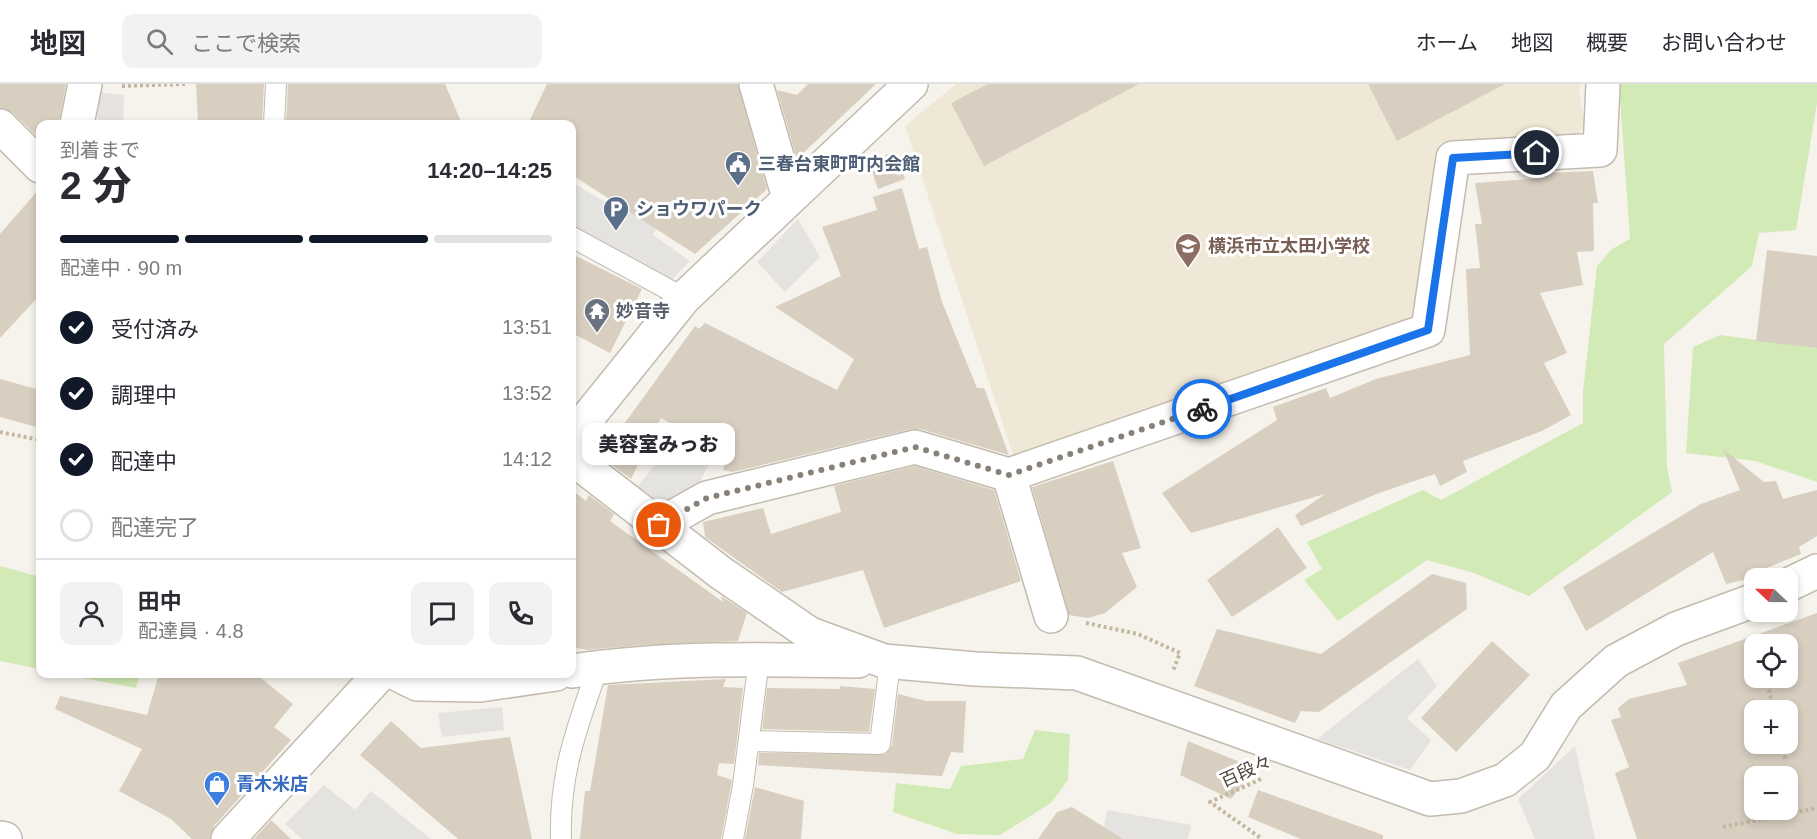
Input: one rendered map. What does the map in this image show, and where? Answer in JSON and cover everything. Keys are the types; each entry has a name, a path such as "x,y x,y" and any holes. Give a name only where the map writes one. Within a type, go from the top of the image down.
{"street":[{"path":"756,84 789,198"},
{"path":"576,431 684,298 911,84"},
{"path":"659,525 707,498 915,447 1009,475 1428,330 1453,158 1600,150 1603,84"},
{"path":"78,120 85,86"},
{"path":"0,126 36,162"},
{"path":"576,461 721,573 810,634 886,661"},
{"path":"1009,475 1051,616"},
{"path":"1798,580 1817,571"},
{"path":"585,669 759,659 886,661 975,669 1077,673 1430,799 1461,796 1505,780 1535,756 1566,706 1616,662 1676,629 1744,604"},
{"path":"228,839 379,678"},
{"path":"397,678 417,684 480,685 528,678"},
{"path":"0,838 4,839"}],"lane":[{"path":"274,120 276,84"},
{"path":"576,239 684,298"},
{"path":"733,839 749,741 759,659"},
{"path":"749,741 880,744 886,661"},
{"path":"561,839 560,807 585,669"}],"path":[{"path":"85,86 186,84"},
{"path":"0,432 36,439"},
{"path":"1051,616 1138,634 1180,653 1171,676"},
{"path":"1784,754 1786,762"},
{"name":"百段々","path":"1262,839 1210,802 1264,777"},
{"path":"1723,828 1817,808"}],"shaded area":[{"name":"横浜市立太田小学校","path":"956,84 1582,84 1579,88 1584,126 1574,139 1440,143 1435,216 1414,322 1015,461 905,126"},
{"path":"98,92 124,95 123,120 98,120"},
{"name":"ショウワパーク","path":"643,182 669,203 653,235 690,261 670,281 576,231 576,184 620,211"},
{"path":"798,219 820,257 785,292 757,262"},
{"path":"676,438 713,456 694,493 662,503 637,487"},
{"path":"1418,659 1437,686 1407,718 1431,740 1410,770 1317,739"},
{"path":"502,707 504,730 442,737 438,713"},
{"path":"1575,746 1595,839 1535,839 1518,799"},
{"path":"324,785 355,810 371,791 431,839 302,839 285,824"},
{"path":"1107,810 1191,825 1188,839 1102,839"}],"green space":[{"path":"1619,84 1817,84 1817,103 1796,230 1759,233 1752,266 1664,344 1667,467 1672,492 1529,596 1474,573 1427,560 1338,621 1304,580 1322,569 1307,542 1423,490 1441,500 1583,423 1583,392 1597,266 1612,249 1630,239"},
{"path":"1720,335 1817,348 1817,482 1755,461 1686,453 1693,347"},
{"path":"0,566 36,576 36,668 0,661"},
{"path":"82,678 139,678 136,688"},
{"path":"1035,730 1070,734 1068,780 1051,803 1000,835 957,834 893,812 896,783 950,789 961,766 1023,759"}],"building":[{"path":"0,84 66,84 59,120 36,120 36,135 13,113 0,108"},
{"path":"196,84 264,84 262,120 198,120"},
{"path":"288,84 445,84 460,120 286,120"},
{"path":"547,84 738,84 767,189 695,254 576,178 576,120 530,120"},
{"path":"808,84 876,84 797,159 777,90 797,95"},
{"path":"988,84 1139,84 984,166 951,103"},
{"path":"1368,84 1505,84 1397,141"},
{"path":"896,152 905,179 878,189 868,160"},
{"path":"1593,171 1598,203 1593,203 1594,251 1577,252 1583,285 1540,293 1567,353 1544,363 1571,415 1542,431 1463,461 1467,472 1440,486 1435,474 1379,493 1301,526 1295,515 1325,494 1191,533 1162,493 1277,420 1273,407 1326,388 1330,398 1376,379 1470,355 1466,269 1480,268 1475,224 1482,224 1475,183 1545,178 1545,173"},
{"path":"902,188 919,249 927,247 942,302 977,388 984,388 1009,455 920,429 911,429 733,472 723,470 727,457 661,418 631,479 605,460 614,438 695,326 699,329 705,323 837,390 854,359 775,307 841,276 822,227 877,210 873,197"},
{"path":"36,193 36,299 0,338 0,234"},
{"path":"1767,250 1817,256 1817,348 1756,341"},
{"name":"妙音寺","path":"576,256 642,289 610,353 576,335"},
{"path":"0,379 36,389 36,427 0,417"},
{"path":"1723,449 1764,482 1776,481 1783,499 1817,490 1817,536 1799,547 1801,554 1766,568 1744,568 1744,580 1726,584 1713,552 1586,631 1563,587 1701,504 1740,490"},
{"path":"1113,461 1141,548 1122,553 1137,587 1105,613 1088,618 1069,615 1032,487"},
{"path":"915,466 994,490 1021,581 884,628 863,570 782,592 705,537 703,522 763,508 771,534 841,512 834,486"},
{"path":"576,493 586,501 589,495 614,514 610,521 723,602 721,596 747,613 738,641 587,650 576,648"},
{"path":"1278,527 1307,568 1232,617 1207,580"},
{"path":"1432,574 1466,583 1467,609 1319,712 1301,711 1295,723 1194,686 1217,629 1321,654"},
{"path":"1817,613 1817,839 1637,839 1615,773 1629,767 1611,720 1621,717 1618,708 1629,699 1687,685 1678,663 1744,639 1744,688 1798,688 1798,634 1759,634 1798,622 1798,620"},
{"path":"1492,641 1530,675 1456,752 1421,718"},
{"path":"158,678 261,678 293,704 274,727 291,740 214,826 210,839 192,839 171,819 119,791 142,749 55,709 60,696 147,715"},
{"path":"726,679 723,687 743,688 734,764 719,763 717,775 732,780 721,839 580,839 585,791 590,791 608,685"},
{"path":"840,686 875,689 869,732 762,729 767,688 840,689"},
{"path":"898,694 926,701 966,701 963,753 951,752 942,776 758,765 759,753 886,754 892,745"},
{"path":"391,721 421,748 510,737 532,839 458,839 360,755"},
{"path":"1188,741 1255,768 1231,799 1180,775"},
{"path":"755,787 804,801 801,839 745,839"},
{"path":"1258,790 1383,835 1383,839 1301,839 1248,817"},
{"path":"1072,807 1123,839 1038,839 1057,812"},
{"path":"271,820 291,839 254,839"}],"way so far":[{"path":"659,525 707,498 915,447 1009,475 1202,409"}],"place":[{"name":"三春台東町町内会館","path":"738,187"},
{"name":"ショウワパーク","path":"616,232"},
{"name":"横浜市立太田小学校","path":"1188,269"},
{"name":"妙音寺","path":"597,334"},
{"name":"美容室みっお","path":"659,525"},
{"name":"青木米店","path":"217,807"}],"route":[{"path":"1202,409 1428,330 1453,158 1537,153"}]}
